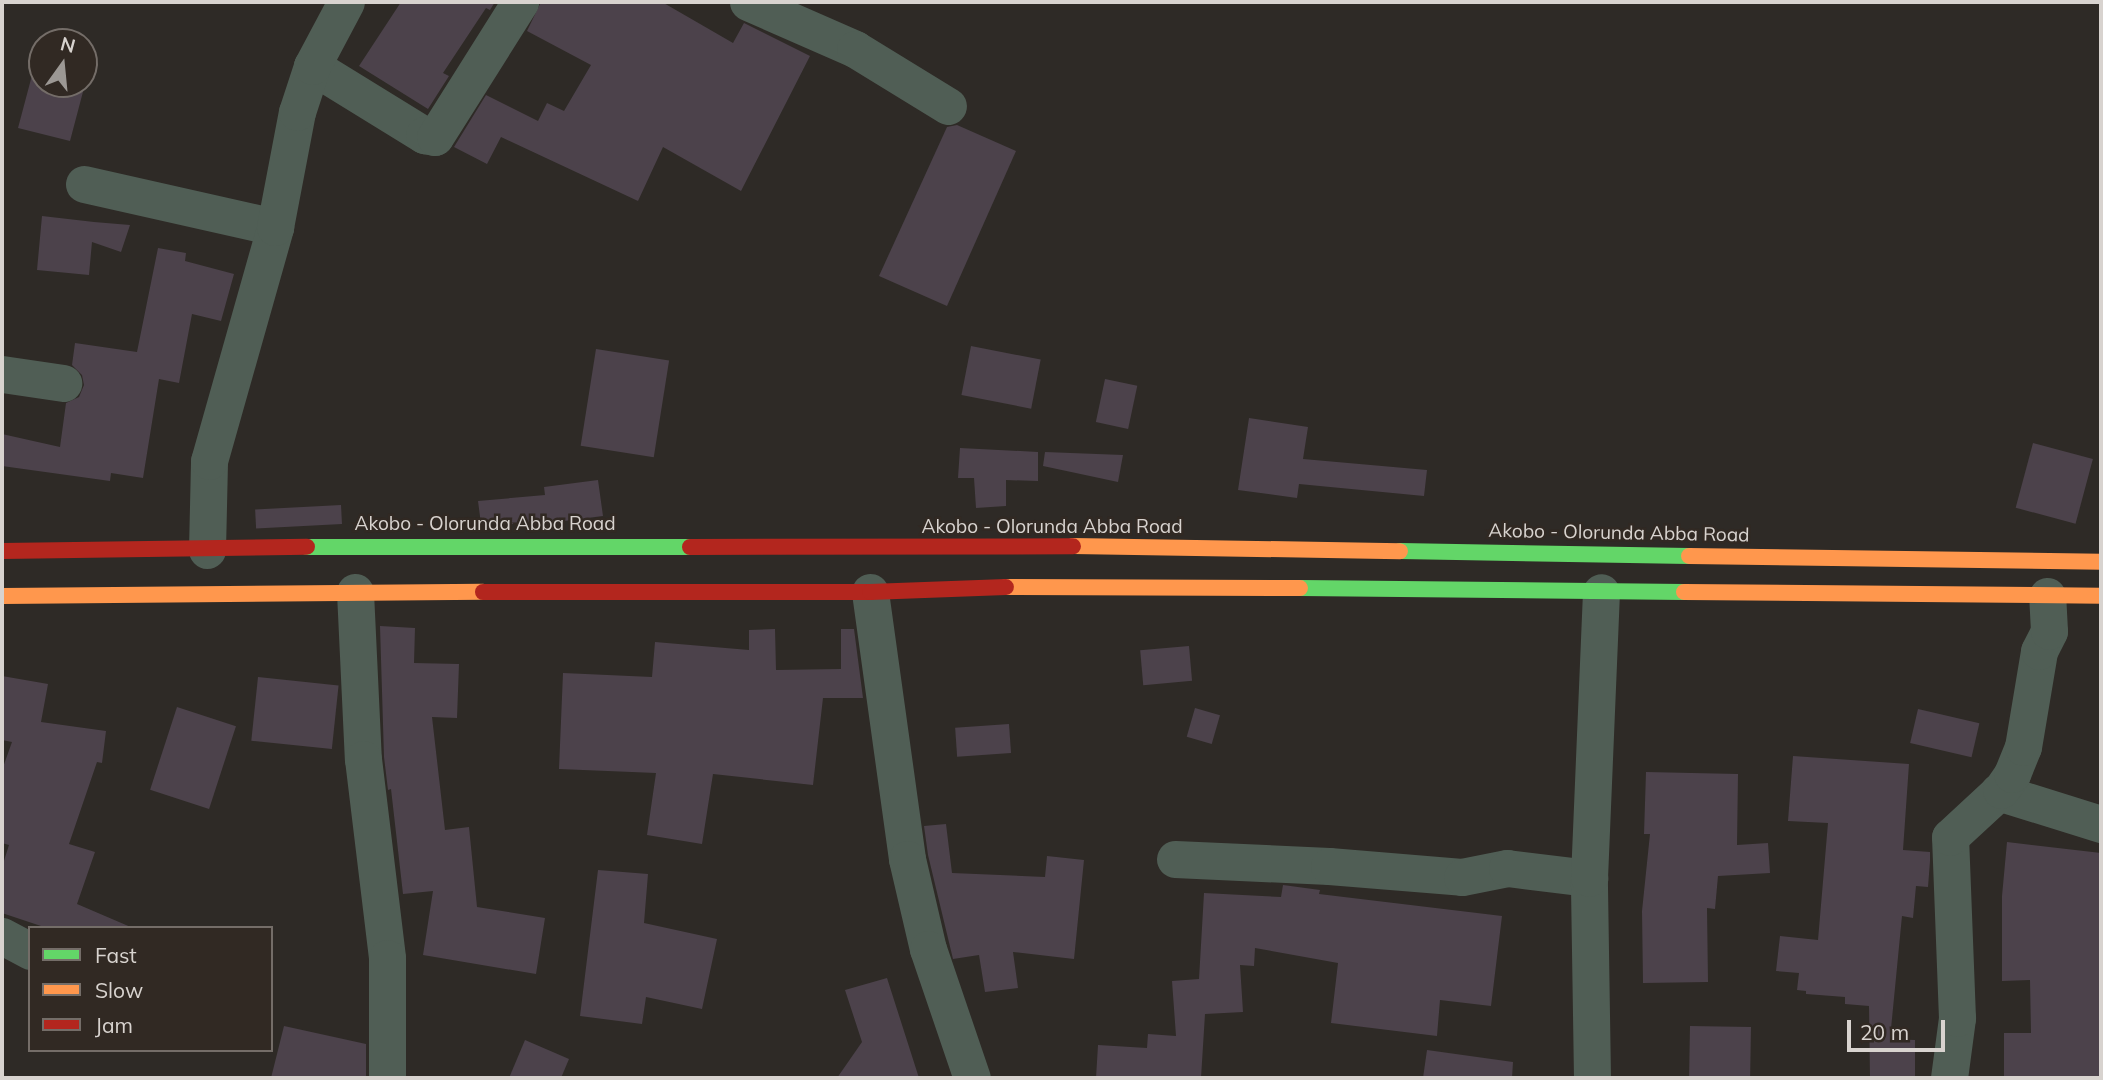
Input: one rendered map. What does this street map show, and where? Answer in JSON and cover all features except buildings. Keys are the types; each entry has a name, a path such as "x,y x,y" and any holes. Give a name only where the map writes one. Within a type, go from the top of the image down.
{"main road":[{"name":"Akobo - Olorunda Abba Road","path":"2,551 207,550 356,545 922,548 1050,546 2101,562"},
{"path":"1925,593 1926,558"},
{"path":"2,596 355,592 870,592 1049,586 2101,596"}],"street":[{"path":"207,550 209,461 275,227 297,112 312,66 346,2"},
{"path":"312,66 424,135 435,137 520,2"},
{"path":"748,2 855,49 948,106"},
{"path":"84,184 275,227"},
{"path":"2,374 64,383"},
{"path":"355,592 363,759 387,958 387,1078"},
{"path":"870,592 907,859 928,949 972,1078"},
{"path":"1592,1078 1589,878 1601,592"},
{"path":"1949,1078 1957,1018 1950,837 1998,792 2011,774 2023,747 2039,651 2049,631 2047,596"},
{"path":"1998,792 2101,824"},
{"path":"1175,859 1329,866 1462,877 1507,868 1589,878"},
{"path":"2,936 28,950"}],"traffic: fast":[{"path":"307,547 690,547"},
{"path":"1400,551 1689,556"},
{"path":"1300,588 1684,592"}],"traffic: slow":[{"path":"1073,546 1400,551"},
{"path":"1689,556 2101,562"},
{"path":"1006,587 1300,588"},
{"path":"2,596 483,592"},
{"path":"1684,592 2101,596"}],"traffic: jam":[{"path":"690,547 1073,546"},
{"path":"2,551 307,547"},
{"path":"483,592 870,592 1006,587"}]}
